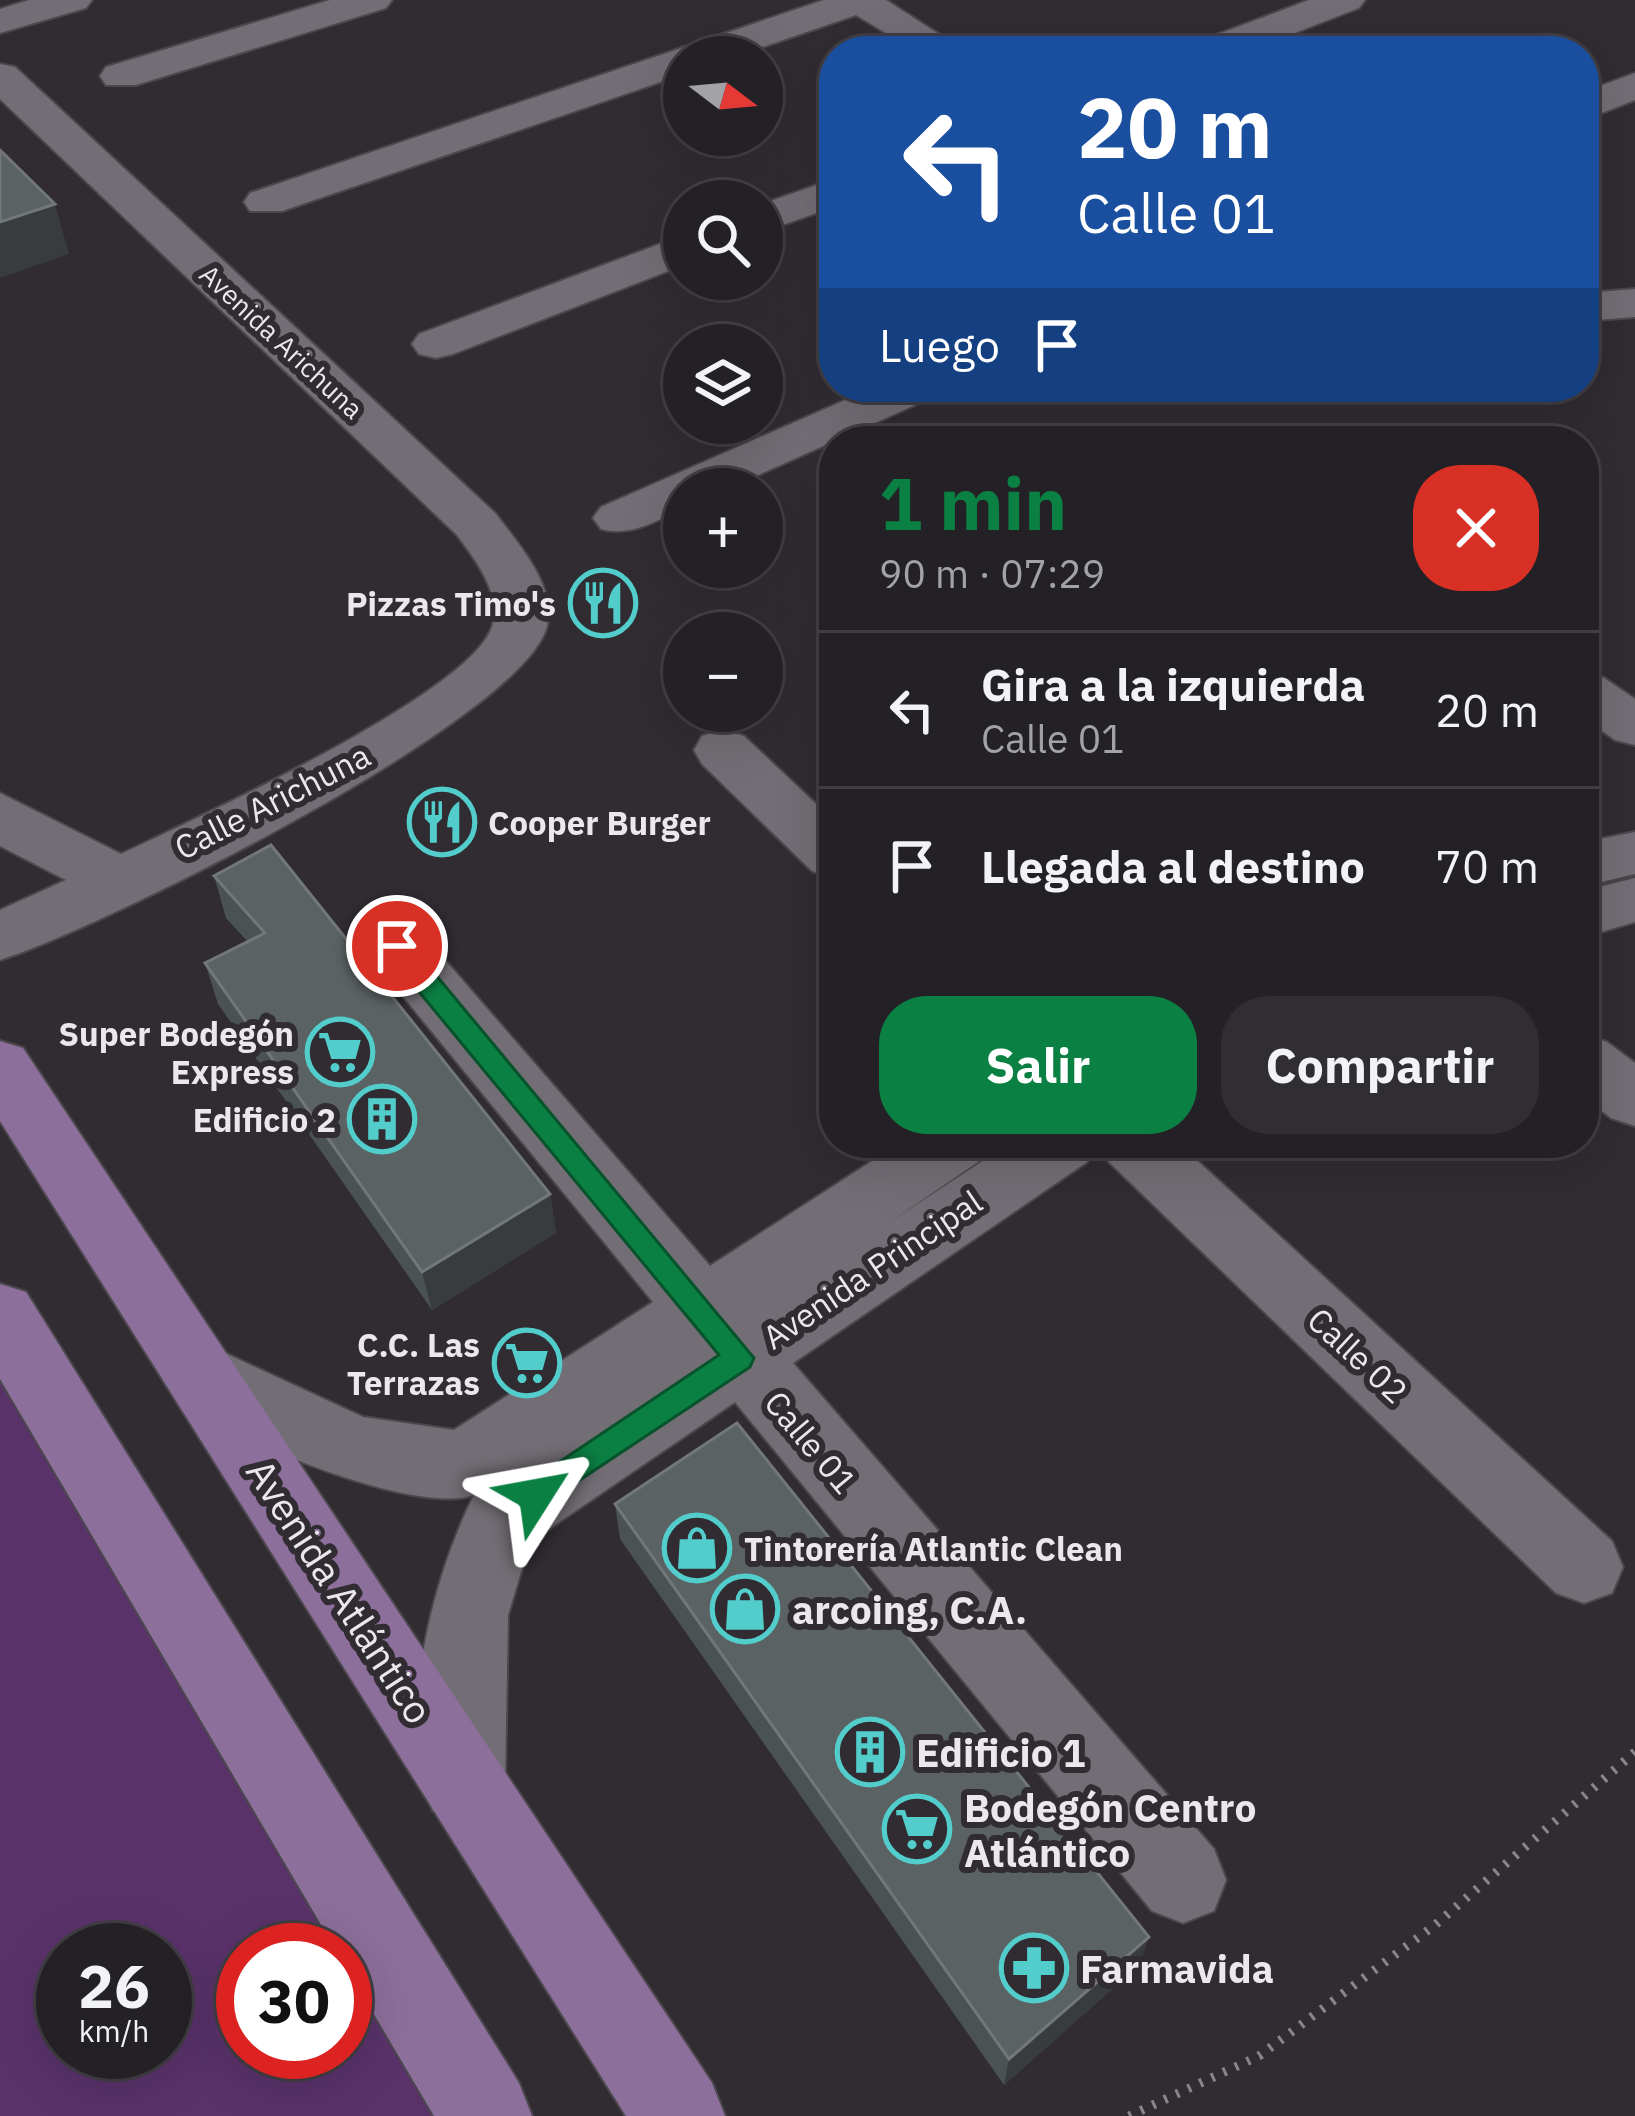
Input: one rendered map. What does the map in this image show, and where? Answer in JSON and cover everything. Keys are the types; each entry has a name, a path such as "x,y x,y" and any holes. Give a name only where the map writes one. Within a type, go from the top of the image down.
{"main road":[{"name":"Avenida Atlántico","path":"0,1066 679,2116"},
{"path":"0,1314 486,2116"}],"street":[{"path":"0,21 72,0"},
{"path":"122,76 371,0"},
{"path":"741,36 804,8 861,0 920,36"},
{"path":"1250,36 1345,0"},
{"path":"804,8 851,36"},
{"path":"266,202 663,67"},
{"name":"Avenida Arichuna","path":"0,76 476,524 500,556 516,590 519,632"},
{"path":"1599,101 1635,86"},
{"path":"783,212 819,198"},
{"path":"436,344 663,257"},
{"path":"1599,306 1635,303"},
{"path":"827,426 882,402"},
{"path":"732,468 819,430"},
{"path":"619,518 663,498"},
{"name":"Calle Arichuna","path":"0,938 421,722 488,674 519,632"},
{"path":"1599,701 1635,726"},
{"path":"723,750 819,842"},
{"path":"0,814 27,836 118,879"},
{"path":"1599,862 1635,854"},
{"path":"1599,910 1635,900"},
{"name":"Calle 01","path":"397,946 1183,1880"},
{"path":"1599,1072 1635,1100"},
{"name":"Avenida Principal","path":"720,1333 936,1158"},
{"name":"Avenida Principal","path":"484,1491 720,1333 1036,1158"},
{"name":"Calle 02","path":"1149,1158 1584,1567"},
{"path":"200,1373 368,1456 425,1468 484,1491 482,1557 464,1613 463,1782"}],"path":[{"path":"1129,2116 1259,2056 1435,1925 1635,1752"}],"shaded area":[{"path":"0,1314 369,1923 216,1923 216,2079 372,2079 372,1928 486,2116 0,2116"}],"building":[{"path":"0,150 55,204 0,222"},
{"name":"Edificio 2","path":"271,845 550,1194 422,1272 205,963 265,933 214,876"},
{"name":"Edificio 1","path":"737,1423 1149,1937 1009,2059 615,1504"}],"place":[{"name":"Pizzas Timo's","path":"603,603"},
{"name":"Cooper Burger","path":"442,822"},
{"name":"Super Bodegón Express","path":"340,1052"},
{"name":"Edificio 2","path":"382,1119"},
{"name":"C.C. Las Terrazas","path":"527,1363"},
{"name":"Tintorería Atlantic Clean","path":"697,1548"},
{"name":"arcoing, C.A.","path":"745,1609"},
{"name":"Edificio 1","path":"870,1752"},
{"name":"Bodegón Centro Atlántico","path":"917,1829"},
{"name":"Farmavida","path":"1034,1968"}],"route":[{"path":"397,946 739,1358 536,1495"}]}
